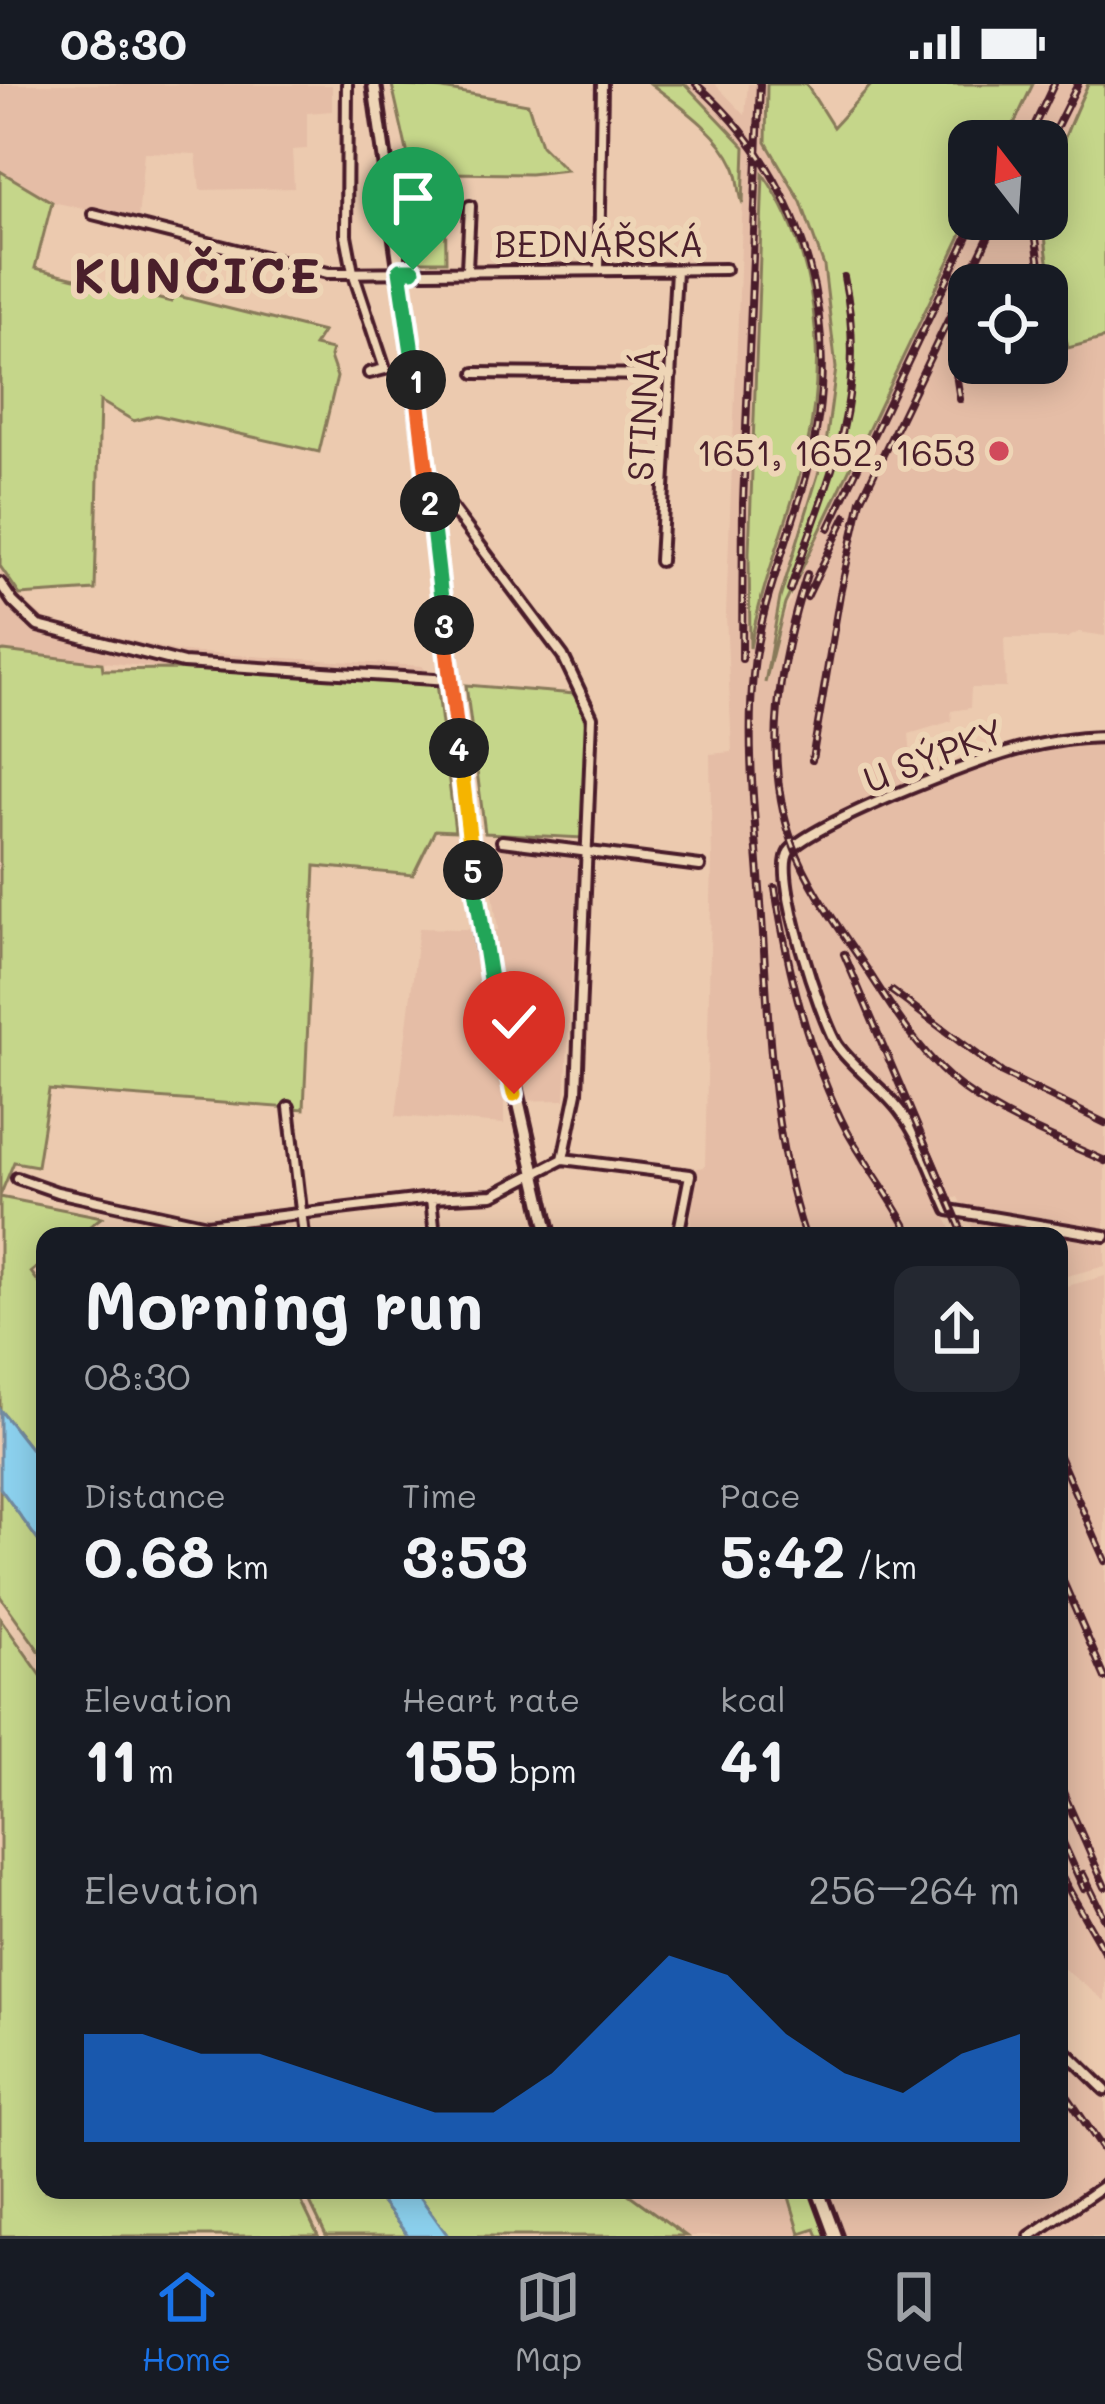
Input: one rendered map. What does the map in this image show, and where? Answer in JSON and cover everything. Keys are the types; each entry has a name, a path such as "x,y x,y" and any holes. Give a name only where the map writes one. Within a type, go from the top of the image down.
{"main road":[{"path":"374,84 483,945 547,1227"},
{"path":"822,2199 836,2236"}],"street":[{"path":"347,84 346,235 353,272 385,369 369,374"},
{"path":"599,269 602,84"},
{"path":"467,269 470,206"},
{"name":"BEDNÁŘSKÁ","path":"92,214 328,273 725,269"},
{"name":"STINNÁ","path":"660,561 676,269"},
{"path":"475,374 671,375"},
{"path":"451,507 563,656 592,717 577,1092 563,1159"},
{"path":"0,583 38,626 183,663 450,680"},
{"name":"U SÝPKY","path":"1051,1227 949,1210 902,1113 859,1071 830,1033 795,927 786,876 790,851 860,809 980,760 1052,740 1105,737"},
{"path":"502,841 700,866"},
{"path":"289,1107 302,1227"},
{"path":"17,1178 194,1225 493,1195 563,1159 690,1175 680,1227"},
{"path":"431,1198 433,1227"},
{"name":"U SÝPKY","path":"1068,1230 1105,1236"},
{"path":"1068,2054 1105,2090"},
{"path":"1030,2236 1105,2185"}],"shaded area":[{"path":"0,84 332,85 332,111 307,113 307,149 292,150 294,188 200,190 196,154 144,152 138,220 52,202 0,171"},
{"path":"685,84 715,84 745,115 748,84 766,84 764,140 801,202 829,285 836,368 830,429 780,598 767,662 801,572 959,240 1046,240 1050,264 948,264 948,384 1068,384 1068,344 1069,348 1105,338 1105,636 1079,632 1067,638 1004,638 1006,688 971,688 970,708 951,711 952,721 909,734 913,779 811,826 818,837 963,772 1105,743 1105,1266 1068,1276 1068,1227 972,1227 958,1197 952,1199 945,1186 933,1193 950,1227 690,1227 697,1168 705,1167 710,754 732,752 726,614 745,147","holes":["763,176 793,232 817,368 807,448 750,638"]},
{"path":"1034,84 1088,84 1068,127 1068,120 1016,120"},
{"path":"0,566 25,602 47,621 181,652 422,666 437,683 215,673 0,652"},
{"path":"486,844 578,855 565,1100 504,1101 504,1124 396,1116 419,928 498,930"},
{"path":"1105,1276 1105,2001 1068,1972 1068,1286"},
{"path":"1068,2063 1105,2098 1105,2180 1022,2236 844,2236 832,2199 1068,2199"},
{"path":"1105,2191 1105,2236 1038,2236"},
{"path":"635,2199 790,2199 800,2233 815,2228 818,2236 686,2236"}],"green space":[{"path":"651,84 685,84 745,147 743,204 727,153 698,120"},
{"path":"767,84 806,84 833,127 872,84 1033,84 1016,120 948,120 948,240 959,240 785,604 765,683 780,598 825,452 836,368 824,266 801,202 766,142"},
{"path":"1088,84 1105,84 1105,338 1068,348 1068,264 1049,264 1046,240 1068,240 1070,123"},
{"path":"392,85 528,104 541,145 566,170 445,173 446,261 420,261 407,151"},
{"path":"0,171 52,202 35,268 171,302 174,295 323,332 314,346 332,350 337,377 319,452 156,415 134,421 100,401 95,590 20,595 0,566"},
{"path":"763,174 782,205 806,272 813,308 816,380 806,451 750,648 749,553"},
{"path":"0,652 102,663 103,670 172,669 437,683 455,831 435,830 413,875 315,866 304,1109 49,1090 37,1166 14,1162 0,1196"},
{"path":"466,685 575,694 588,729 583,838 485,833"},
{"path":"0,1197 102,1217 89,1227 36,1227 36,1268 31,1272 36,1279 36,1456 0,1410"},
{"path":"0,1488 36,1538 36,1646 0,1596"},
{"path":"0,1618 36,1668 36,2199 300,2199 318,2236 0,2236"},
{"path":"308,2199 379,2199 408,2236 326,2236"},
{"path":"421,2199 635,2199 686,2236 448,2236"},
{"path":"790,2199 814,2199 828,2236 818,2236 815,2229 800,2234"}],"water":[{"path":"0,1410 36,1456 36,1538 0,1488"},
{"path":"379,2199 421,2199 448,2236 408,2236"}],"railway":[{"path":"696,84 735,123 766,166 791,213 808,262 818,313 822,366 818,420 807,473 761,623 751,732 772,1071 784,1154 802,1227"},
{"path":"742,659 743,503 760,84"},
{"path":"1037,120 1054,84"},
{"path":"1060,120 1078,84"},
{"path":"829,528 966,240"},
{"path":"812,760 861,500 987,240"},
{"path":"1036,240 1040,264"},
{"path":"790,590 831,474 848,400 851,321 844,277"},
{"path":"958,384 960,399"},
{"path":"807,597 846,516"},
{"path":"807,574 782,674 776,743 783,811 808,877 900,1020 951,1079 999,1112 1105,1161"},
{"path":"775,888 793,981 821,1073 847,1131 906,1227"},
{"path":"844,954 960,1227"},
{"path":"892,991 1002,1073 1105,1123"},
{"path":"1068,1477 1105,1561"},
{"path":"1068,1593 1105,1678"},
{"path":"1068,1803 1105,1887"},
{"path":"1068,1854 1084,1889"},
{"path":"1083,1874 1105,1919"},
{"path":"1068,1888 1105,1953"},
{"path":"1068,2097 1105,2152"}],"place":[{"name":"1651, 1652, 1653","path":"999,451"}],"district":[{"name":"KUNČICE","path":"198,274"}],"route":[{"path":"413,270 400,270 475,892 514,1094"}]}
